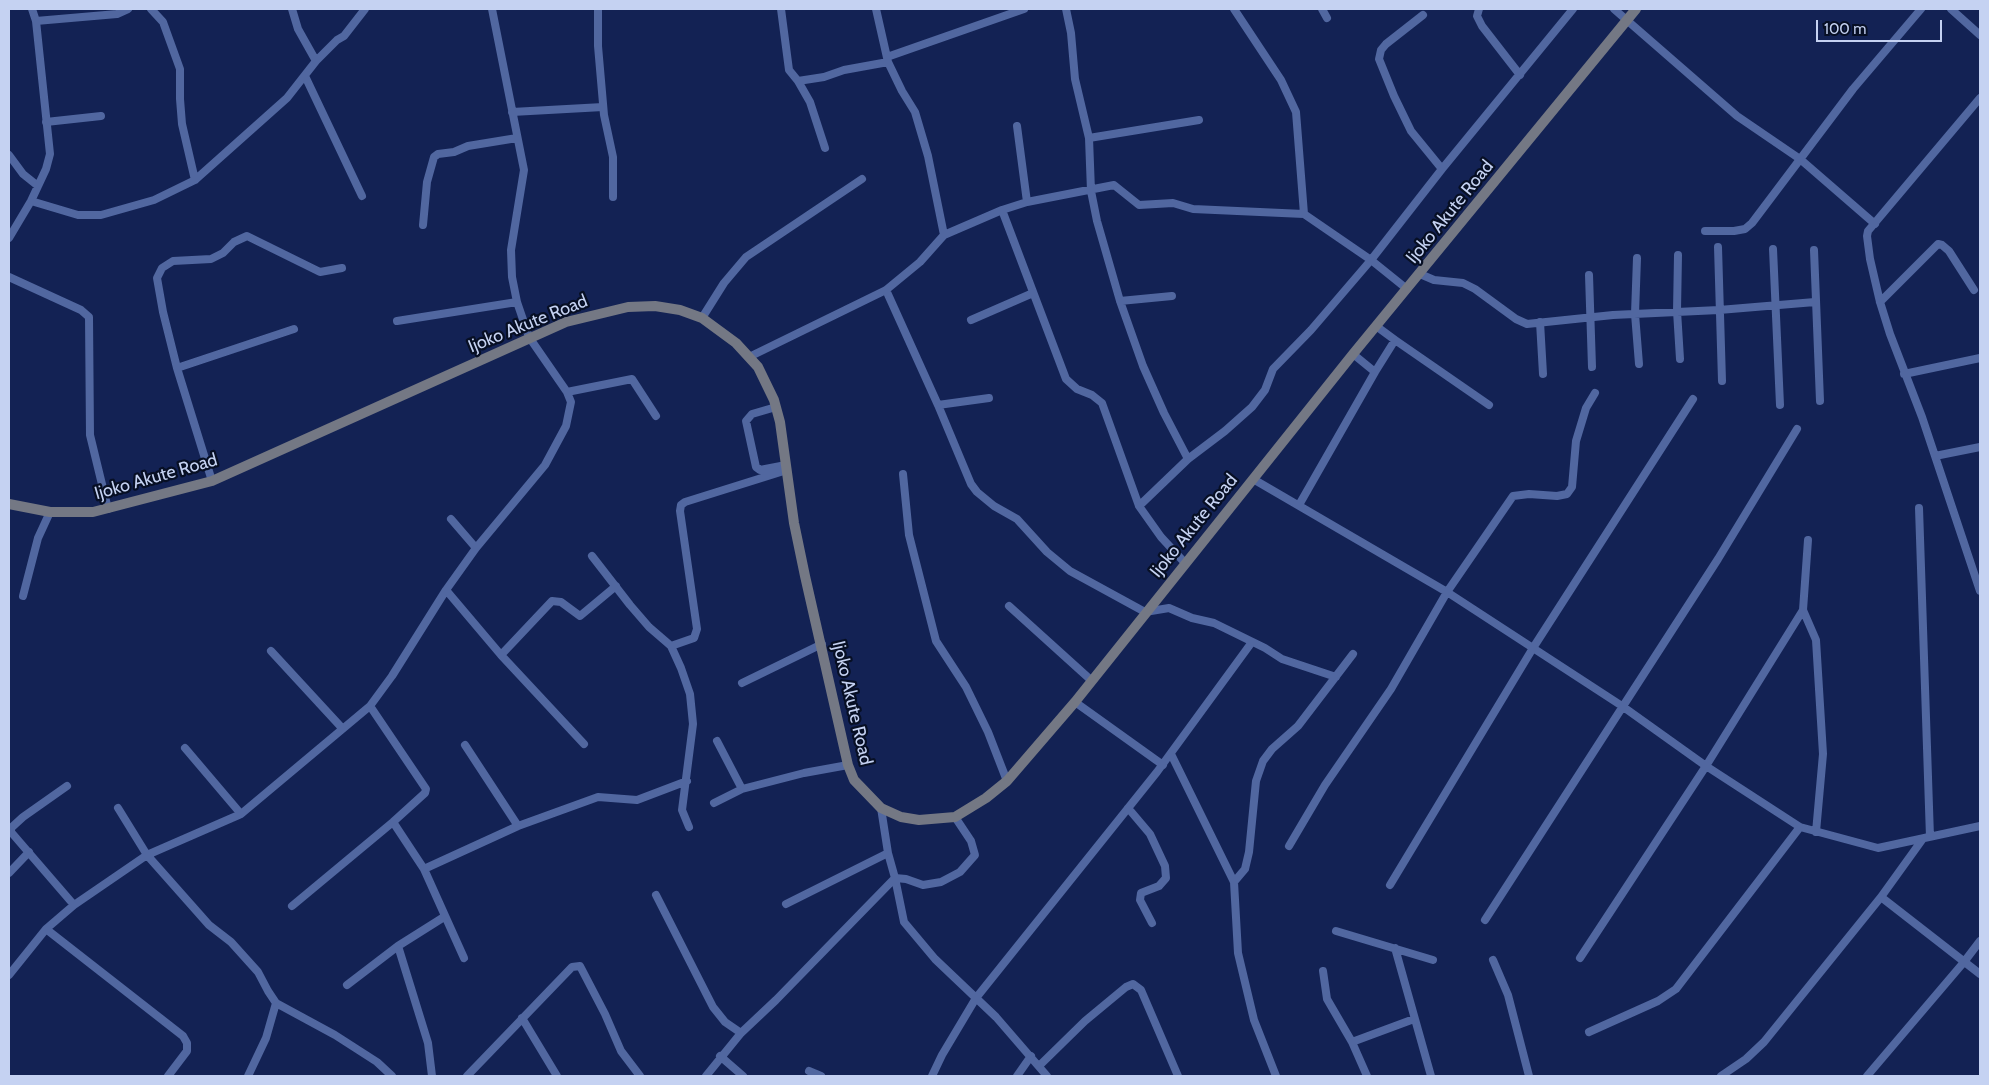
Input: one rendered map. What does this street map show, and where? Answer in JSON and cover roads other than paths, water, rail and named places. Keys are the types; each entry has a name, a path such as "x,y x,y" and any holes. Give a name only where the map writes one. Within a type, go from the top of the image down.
{"main road":[{"name":"Ijoko Akute Road","path":"9,504 50,512 93,512 212,481 566,322 628,307 680,310 702,318 736,343 765,379 776,407 796,532 848,766 854,780 882,808 901,817 919,820 955,817 986,798 1007,781 1092,682 1145,612 1220,522 1353,354 1636,9"}],"street":[{"path":"9,238 31,201 46,169 50,154 36,21 32,9"},
{"path":"36,21 117,14 128,9"},
{"path":"152,9 164,22 180,70 182,124 195,180"},
{"path":"292,9 298,29 316,61"},
{"path":"31,201 78,215 102,215 154,200 195,180 287,98 316,61 337,40 344,36 365,9"},
{"path":"9,976 46,929 74,905 148,855 241,814 370,706 392,676 446,590 476,548 545,465 566,426 570,415 571,402 567,392 529,337 517,302 512,277 511,250 524,170 492,9"},
{"path":"598,9 598,46 603,107 613,157 613,197"},
{"path":"781,9 789,70 810,102 825,148"},
{"path":"876,9 888,59 902,91 915,112 928,156 944,235"},
{"path":"798,81 824,77 888,59 1004,14 1024,9"},
{"path":"1066,9 1071,33 1076,79 1089,138 1091,191 1097,221 1120,301 1143,366 1164,413 1188,459"},
{"path":"1234,9 1281,80 1296,112 1304,214"},
{"path":"1322,9 1327,18"},
{"path":"1480,9 1477,16 1482,26 1520,75"},
{"path":"1139,506 1188,459 1225,431 1252,407 1265,390 1273,369 1311,330 1372,260 1442,169 1572,9"},
{"path":"1614,9 1736,116 1800,159 1875,224"},
{"path":"1705,231 1745,229 1755,219 1853,89 1921,9"},
{"path":"1951,9 1980,34"},
{"path":"1423,14 1386,44 1381,50 1380,59 1394,96 1411,131 1442,169"},
{"path":"305,76 362,196"},
{"path":"1980,98 1868,231 1867,242 1880,302 1904,374 1935,456 1980,591"},
{"path":"512,112 603,107"},
{"path":"46,122 101,116"},
{"path":"1089,138 1199,120"},
{"path":"1017,126 1027,202"},
{"path":"422,225 427,182 434,157 438,154 454,152 468,146 517,138"},
{"path":"9,155 23,174 38,186"},
{"path":"702,318 724,283 746,257 862,179"},
{"path":"749,357 886,290 920,262 944,235 1002,210 1027,202 1114,185 1139,205 1173,203 1193,209 1304,214 1372,260 1407,290"},
{"path":"1002,210 1066,378 1077,389 1092,394 1102,403 1139,506 1161,537 1185,563"},
{"path":"212,481 177,368 163,312 157,278 162,268 173,261 211,259 223,253 234,242 247,236 320,272 342,268"},
{"path":"1880,302 1938,244 1949,251 1974,290"},
{"path":"1718,247 1722,381"},
{"path":"1773,249 1780,405"},
{"path":"1814,250 1820,401"},
{"path":"1678,255 1677,311 1680,359"},
{"path":"1636,258 1635,314 1639,364"},
{"path":"1420,274 1434,280 1463,283 1475,289 1516,319 1527,324 1591,317 1719,310 1815,302"},
{"path":"1589,275 1592,367"},
{"path":"9,277 81,310 89,317 90,435 108,509"},
{"path":"886,290 971,484 977,492 994,506 1017,519 1047,552 1070,571 1145,612 1169,608 1192,618 1214,623 1282,659 1336,677"},
{"path":"971,320 1033,293"},
{"path":"1120,301 1172,296"},
{"path":"397,322 517,302"},
{"path":"1540,322 1543,374"},
{"path":"1376,326 1489,405"},
{"path":"177,368 294,329"},
{"path":"1299,505 1395,340"},
{"path":"1353,354 1375,372"},
{"path":"1904,374 1980,358"},
{"path":"567,392 632,379 656,416"},
{"path":"1289,846 1350,747 1391,689 1447,592 1513,496 1528,494 1557,496 1567,494 1572,487 1579,428 1586,408 1595,393"},
{"path":"938,405 989,398"},
{"path":"1390,885 1533,648 1693,400"},
{"path":"776,407 752,414 746,421 756,467 760,470 786,467"},
{"path":"1485,920 1718,560 1797,428"},
{"path":"1935,456 1980,447"},
{"path":"670,646 694,638 697,630 680,511 681,505 786,467"},
{"path":"903,474 909,535 936,641 966,687 988,732 1007,781"},
{"path":"1253,479 1447,592 1622,706 1706,766 1800,827 1878,848 1980,826"},
{"path":"1721,1076 1746,1059 1764,1042 1926,838 1919,508"},
{"path":"23,596 38,538 50,512"},
{"path":"452,519 476,548"},
{"path":"1808,540 1803,610 1816,640 1823,754 1816,832"},
{"path":"592,556 649,627 670,646 690,694 693,724 688,781 682,810 689,827"},
{"path":"501,655 552,601 562,602 580,616 616,586"},
{"path":"446,590 501,655 584,744"},
{"path":"1009,606 1092,682"},
{"path":"1580,958 1706,766 1803,610"},
{"path":"932,1076 942,1055 976,998 1163,765 1252,642"},
{"path":"742,684 822,644"},
{"path":"271,651 342,728"},
{"path":"1234,882 1245,869 1249,852 1256,781 1263,761 1272,749 1298,726 1353,654"},
{"path":"1075,702 1163,765"},
{"path":"292,906 425,793 426,789 370,706"},
{"path":"717,741 742,789"},
{"path":"465,745 518,826"},
{"path":"185,748 241,814"},
{"path":"1171,754 1234,882 1238,953 1254,1020 1276,1076"},
{"path":"714,803 742,789 804,773 848,766"},
{"path":"424,869 518,826 598,797 638,800 688,781"},
{"path":"67,786 22,817 11,828 11,832 74,905"},
{"path":"118,808 148,855 209,925 232,942 258,972 276,1003 335,1034 377,1062 392,1076"},
{"path":"882,808 888,853 904,922 935,959 976,998 1047,1076"},
{"path":"1128,808 1150,834 1165,866 1166,878 1159,886 1141,893 1140,900 1152,923"},
{"path":"895,878 906,879 923,885 941,882 960,872 976,855 971,841 955,817"},
{"path":"393,822 424,869 444,918 464,958"},
{"path":"1589,1032 1658,1001 1676,989 1800,827"},
{"path":"9,873 28,852"},
{"path":"786,904 888,853"},
{"path":"706,1076 740,1033 776,1000 895,878"},
{"path":"656,895 713,1007 725,1022 740,1033"},
{"path":"1880,897 1980,974"},
{"path":"347,985 398,946 444,918"},
{"path":"46,929 183,1036 187,1043 187,1051 168,1076"},
{"path":"1336,931 1433,960"},
{"path":"1867,1076 1980,941"},
{"path":"398,946 428,1043 432,1076"},
{"path":"1395,948 1431,1076"},
{"path":"1492,960 1508,994 1529,1076"},
{"path":"467,1076 572,967 580,966 605,1014 621,1051 640,1076"},
{"path":"1323,971 1327,999 1352,1042 1367,1076"},
{"path":"1039,1066 1085,1021 1126,987 1133,984 1141,990 1178,1076"},
{"path":"248,1076 266,1038 276,1003"},
{"path":"522,1018 557,1076"},
{"path":"1352,1042 1414,1019"},
{"path":"720,1056 743,1076"},
{"path":"1017,1076 1030,1056"},
{"path":"809,1071 821,1076"}]}
